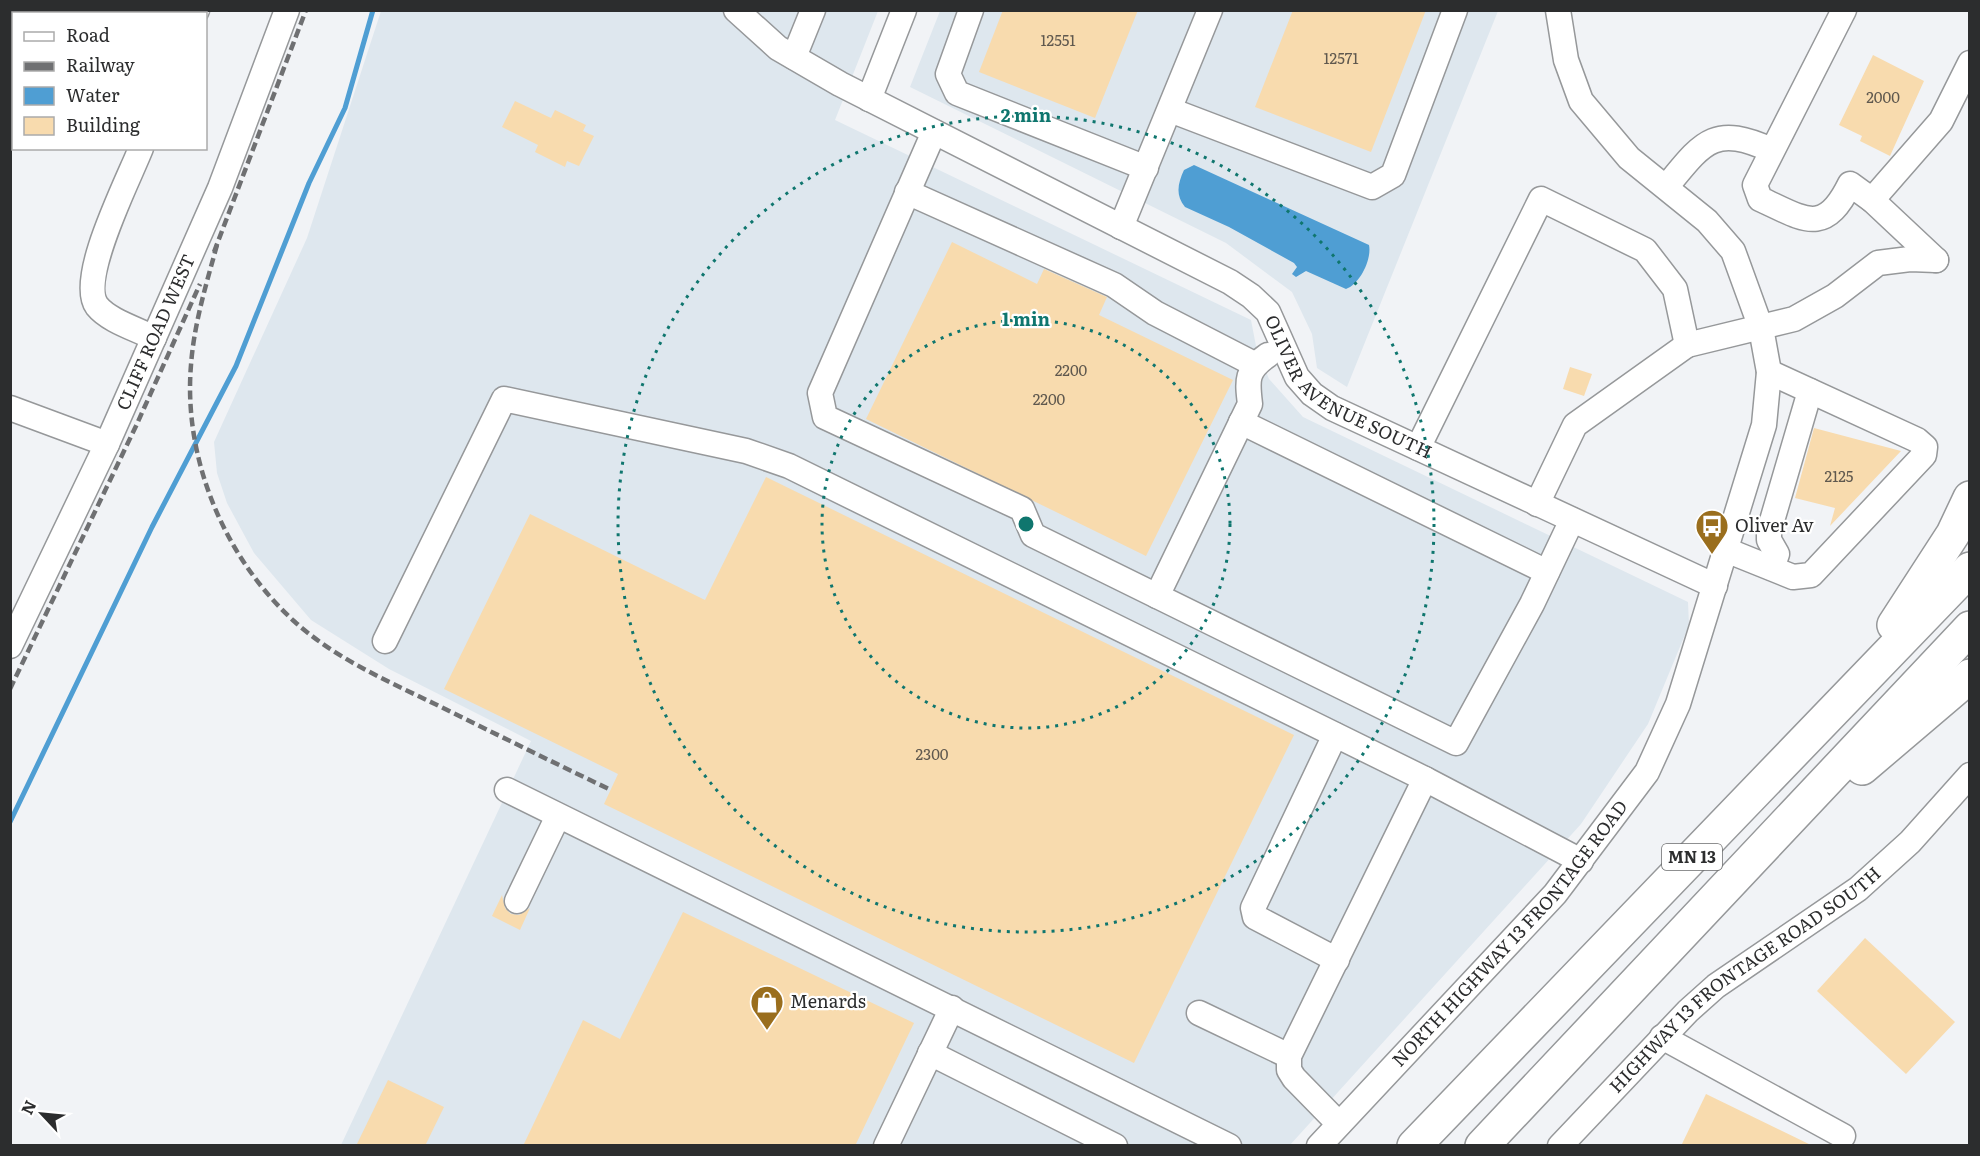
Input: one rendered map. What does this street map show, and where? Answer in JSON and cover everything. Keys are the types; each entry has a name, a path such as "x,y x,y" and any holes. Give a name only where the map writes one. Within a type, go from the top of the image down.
{"highway":[{"path":"1776,770 1872,654 1914,597 1953,534 1970,498"},
{"name":"MN 13","path":"1414,1146 1970,569"},
{"name":"MN 13","path":"1482,1146 1970,628"},
{"path":"1754,857 1970,675"}],"street":[{"name":"CLIFF ROAD WEST","path":"10,646 107,444 220,188 287,10"},
{"name":"OLIVER AVENUE SOUTH","path":"736,10 778,48 869,99 1230,282 1251,296 1268,312 1297,377 1312,394 1332,408 1715,586"},
{"path":"794,57 813,10"},
{"path":"869,99 904,10"},
{"path":"971,10 948,74 957,93 1146,168"},
{"path":"1121,227 1210,10"},
{"path":"1170,110 1372,187 1393,176 1455,10"},
{"name":"NORTH HIGHWAY 13 FRONTAGE ROAD","path":"1319,1146 1555,894 1647,772 1678,704 1764,425 1769,372 1761,328 1733,251 1707,221 1629,158 1581,101 1566,60 1558,10"},
{"path":"1537,504 1575,425 1687,345 1794,319 1815,309 1878,263 1910,259 1936,260 1872,200 1850,184 1841,203 1825,218 1804,220 1760,199 1755,185 1844,10"},
{"path":"1872,200 1941,121 1970,63"},
{"path":"934,132 820,393 825,417 1022,509 1033,535 1456,743 1547,572 1572,520"},
{"path":"1666,186 1696,150 1718,138 1734,136 1772,150"},
{"path":"140,150 96,259 90,288 96,304 104,313 154,338"},
{"path":"907,192 1114,285 1155,313 1254,364"},
{"path":"1418,448 1541,199 1645,250 1675,289 1687,345"},
{"path":"1156,596 1250,404 1248,381 1254,364 1282,345"},
{"path":"1726,550 1794,577 1812,575 1924,455 1925,447 1917,440 1769,372"},
{"path":"1772,568 1777,554 1769,540 1769,531 1810,392"},
{"path":"385,641 504,399 746,451 789,466 1425,779 1581,861"},
{"path":"10,408 107,444"},
{"path":"1241,422 1547,572"},
{"path":"1335,735 1254,908 1255,917 1336,960"},
{"name":"HIGHWAY 13 FRONTAGE ROAD SOUTH","path":"1560,1146 1662,1038 1716,986 1858,889 1910,842 1970,775"},
{"path":"1339,1124 1294,1078 1289,1070 1288,1056 1425,779"},
{"path":"507,790 1229,1146"},
{"path":"517,902 558,816"},
{"path":"886,1146 952,1008"},
{"path":"1198,1013 1288,1056"},
{"path":"1662,1038 1843,1136"},
{"path":"930,1053 1115,1146"}],"shaded area":[{"path":"381,11 878,11 835,120 1251,320 1256,346 1269,379 1303,417 1688,602 1689,625 1648,724 1581,824 1290,1145 341,1145 531,741 389,669 311,620 254,553 227,503 217,473 214,442 307,238"},
{"path":"940,11 1498,11 1347,387 1317,368 1312,334 1292,292 1226,243 910,87"}],"water":[{"path":"1194,165 1369,245 1369,257 1360,277 1346,289 1306,271 1296,277 1292,274 1297,267 1294,263 1229,227 1185,207 1180,198 1179,184 1184,170"}],"building":[{"path":"1003,10 1138,10 1095,118 979,72"},
{"path":"1293,10 1426,10 1371,152 1255,107"},
{"path":"1873,55 1924,81 1890,156 1860,141 1862,136 1839,125"},
{"path":"515,101 551,118 555,110 586,125 583,131 594,136 579,166 567,161 565,167 535,152 538,145 502,127"},
{"path":"952,242 1037,284 1044,269 1107,297 1099,315 1233,380 1146,556 866,419"},
{"path":"1570,367 1592,374 1584,396 1563,389"},
{"path":"1814,428 1901,451 1830,526 1835,508 1795,498"},
{"path":"766,477 1294,735 1134,1063 604,804 618,774 444,689 530,514 705,600"},
{"path":"502,895 505,908 511,914 519,915 530,908 520,930 492,916"},
{"name":"Menards","path":"683,912 914,1023 855,1146 523,1146 583,1020 620,1039"},
{"path":"1865,938 1955,1022 1906,1074 1817,991"},
{"path":"388,1080 444,1107 425,1146 356,1146"},
{"path":"1706,1094 1813,1146 1681,1146"}],"waterway":[{"path":"10,822 152,527 236,366 309,183 345,108 373,10"}],"railway":[{"path":"214,252 306,10"},
{"path":"217,245 195,335 190,400 194,436 202,471 229,538 248,568 270,597 295,622 344,658 398,687 611,790"},
{"path":"10,689 136,426 200,284"}],"place":[{"name":"Oliver Av","path":"1712,555"},
{"name":"Menards","path":"767,1031"}]}
